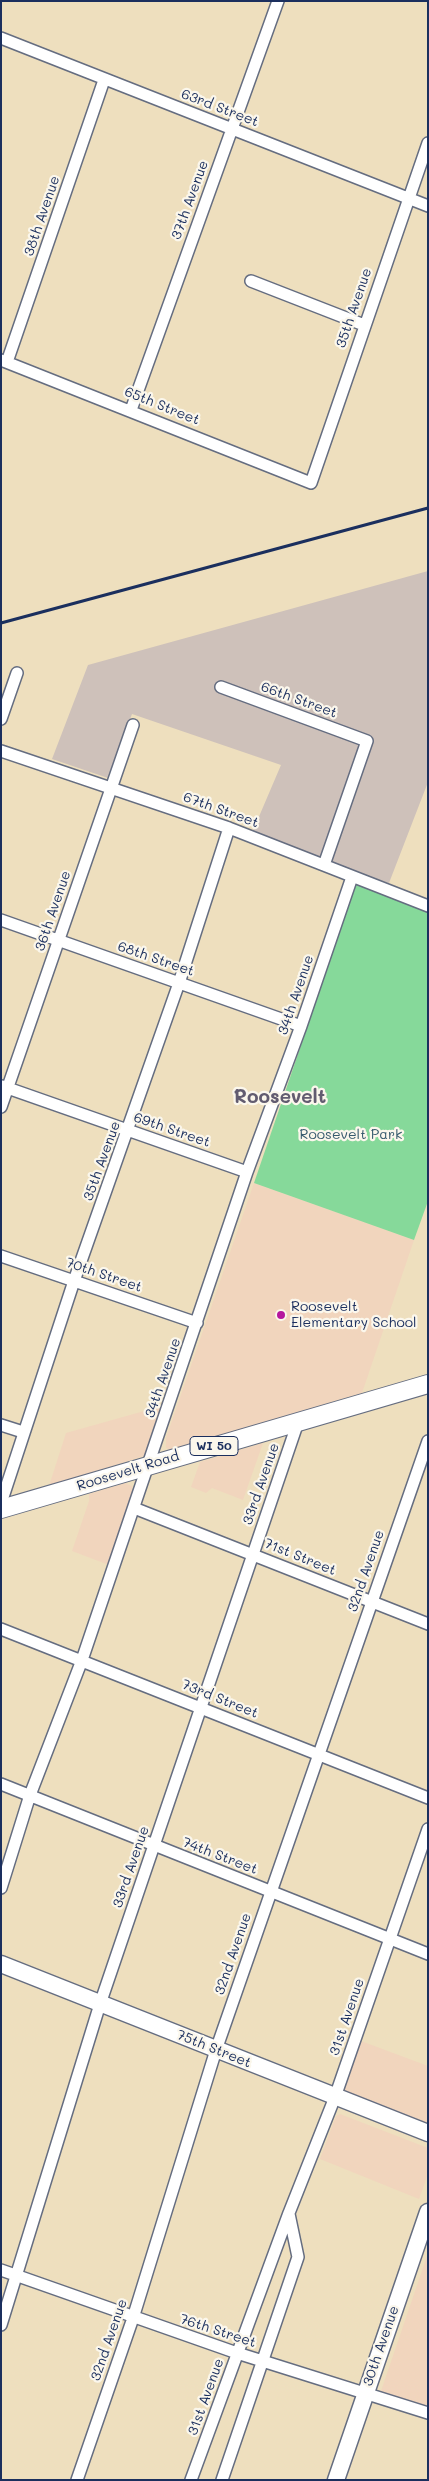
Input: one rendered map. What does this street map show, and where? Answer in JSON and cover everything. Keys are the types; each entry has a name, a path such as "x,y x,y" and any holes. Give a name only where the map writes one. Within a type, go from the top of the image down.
{"main road":[{"name":"Roosevelt Road","path":"1,1509 427,1382"}],"street":[{"name":"37th Avenue","path":"131,410 278,1"},
{"name":"63rd Street","path":"1,38 428,206"},
{"name":"38th Avenue","path":"4,361 104,80"},
{"name":"35th Avenue","path":"311,483 428,143"},
{"path":"251,281 364,325"},
{"name":"65th Street","path":"4,361 311,483"},
{"path":"1,719 17,673"},
{"name":"66th Street","path":"221,687 367,741 324,865"},
{"name":"36th Avenue","path":"1,1107 5,1087 133,725"},
{"name":"67th Street","path":"1,751 229,828 428,906"},
{"name":"35th Avenue","path":"1,1503 74,1281 179,983 229,828"},
{"name":"34th Avenue","path":"1,1888 30,1795 82,1660 248,1172 301,1026 352,876"},
{"name":"68th Street","path":"1,920 301,1026"},
{"name":"69th Street","path":"5,1087 248,1172"},
{"name":"70th Street","path":"1,1256 197,1323"},
{"name":"33rd Avenue","path":"1,2325 100,2004 298,1422"},
{"path":"1,1425 23,1432"},
{"name":"32nd Avenue","path":"77,2480 133,2318 216,2050 427,1448"},
{"name":"71st Street","path":"134,1508 428,1624"},
{"name":"73rd Street","path":"1,1629 428,1798"},
{"name":"74th Street","path":"1,1784 428,1954"},
{"name":"31st Avenue","path":"192,2480 289,2213 335,2097 428,1829"},
{"name":"75th Street","path":"1,1964 428,2133"},
{"name":"30th Avenue","path":"336,2480 428,2212"},
{"path":"222,2480 298,2257 289,2213"},
{"name":"76th Street","path":"1,2270 133,2318 428,2413"}],"shaded area":[{"path":"428,571 428,782 389,883 249,840 281,765 132,714 108,778 52,759 88,665"},
{"path":"254,1183 414,1240 362,1393 171,1450 166,1448 166,1438"},
{"path":"162,1406 144,1456 49,1486 66,1433"},
{"path":"263,1443 243,1500 212,1488 206,1493 191,1487 200,1462"},
{"path":"125,1483 132,1486 133,1493 109,1565 72,1551 89,1501 89,1494"},
{"path":"361,2041 428,2066 428,2126 343,2092"},
{"path":"340,2114 428,2148 428,2174 419,2199 320,2159 336,2116"},
{"path":"428,2253 428,2408 381,2391"}],"green space":[{"name":"Roosevelt Park","path":"356,884 428,912 428,1201 414,1240 254,1183"}],"railway":[{"path":"1,623 428,508"}],"place":[{"name":"Roosevelt Elementary School","path":"281,1315"}],"district":[{"name":"Roosevelt","path":"280,1097"}]}
